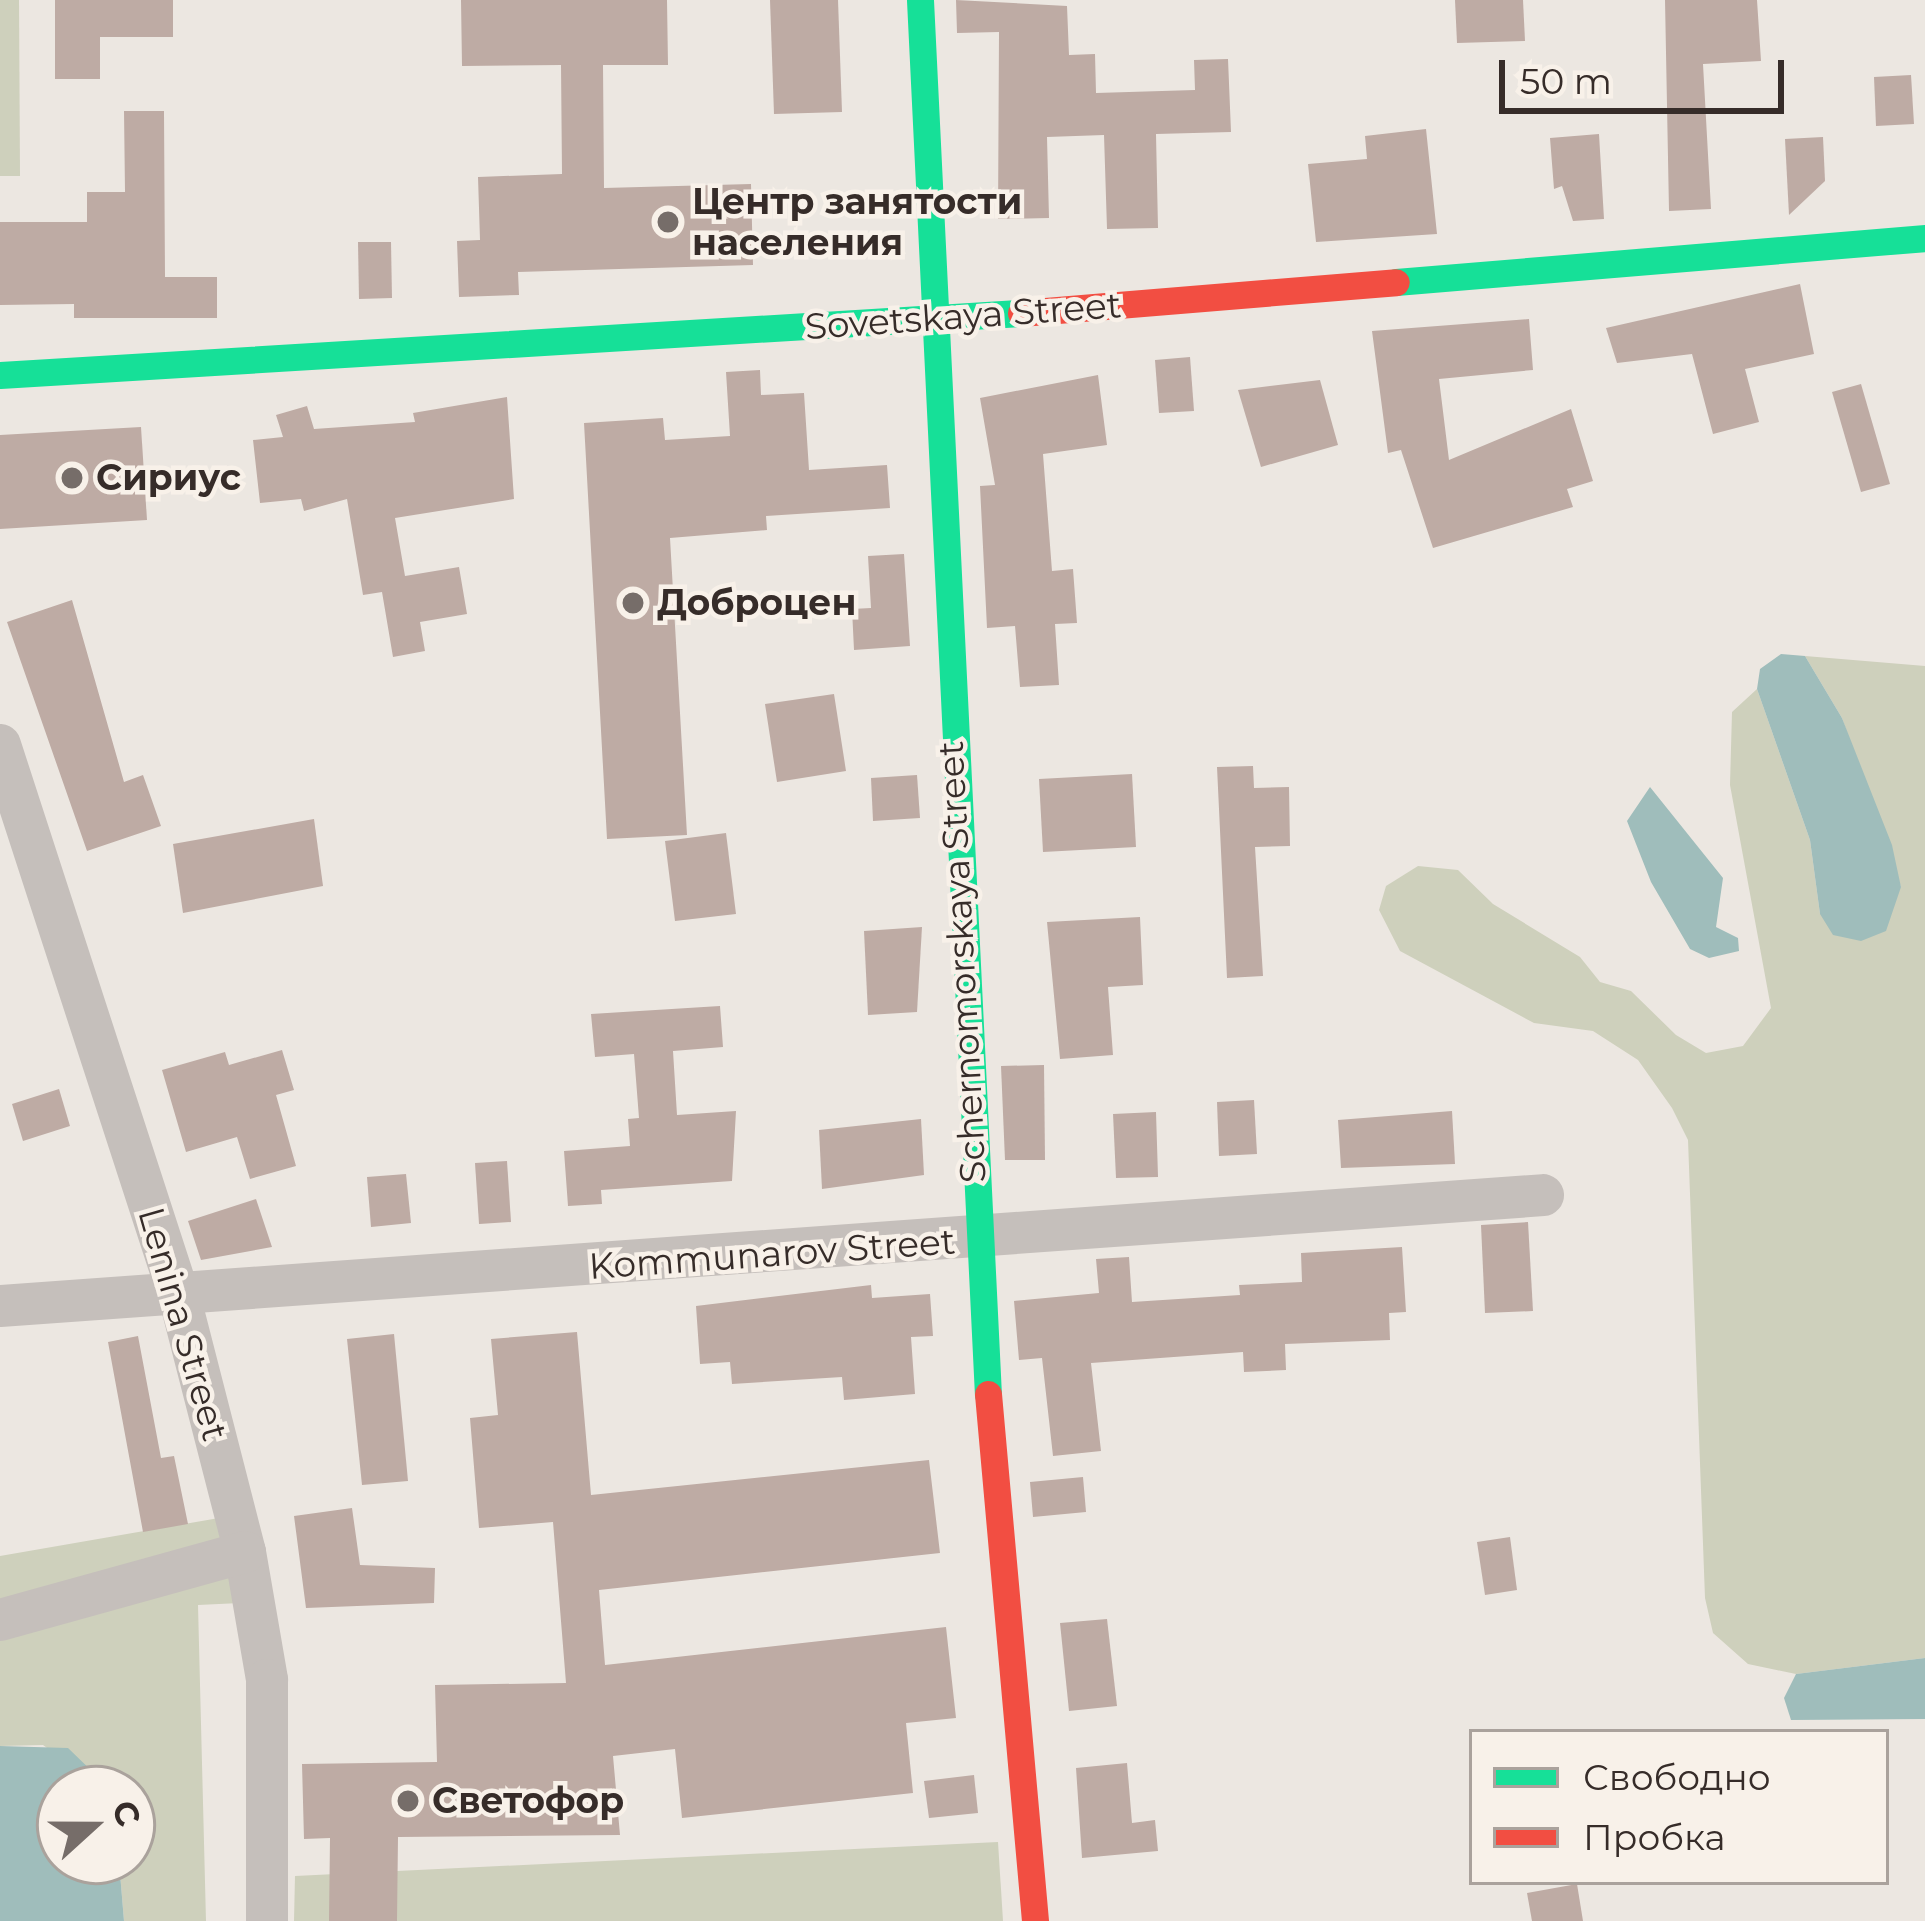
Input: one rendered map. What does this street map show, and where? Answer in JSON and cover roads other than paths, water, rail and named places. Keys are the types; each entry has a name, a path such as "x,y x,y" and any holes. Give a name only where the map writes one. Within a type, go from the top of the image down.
{"street":[{"name":"Sсhernomorskaya Street","path":"920,0 974,1240 1035,1921"},
{"name":"Sovetskaya Street","path":"0,375 933,320 1925,238"},
{"name":"Lenina Street","path":"0,745 180,1299 245,1552 267,1680 267,1921"},
{"name":"Kommunarov Street","path":"0,1306 180,1299 1543,1195"},
{"path":"0,1620 245,1552"}],"water":[{"path":"1781,654 1805,656 1842,718 1892,845 1901,887 1886,931 1861,941 1833,935 1820,914 1810,840 1757,689 1760,669"},
{"path":"1650,787 1723,878 1716,927 1738,938 1739,951 1709,958 1690,949 1651,882 1627,821"},
{"path":"1925,1658 1925,1719 1791,1720 1784,1698 1796,1674"},
{"path":"0,1746 68,1748 86,1765 36,1765 36,1885 121,1885 124,1921 0,1921"}],"place":[{"name":"Центр занятости населения","path":"668,222"},
{"name":"Сириус","path":"72,478"},
{"name":"Доброцен","path":"633,603"},
{"name":"Светофор","path":"408,1801"}]}
